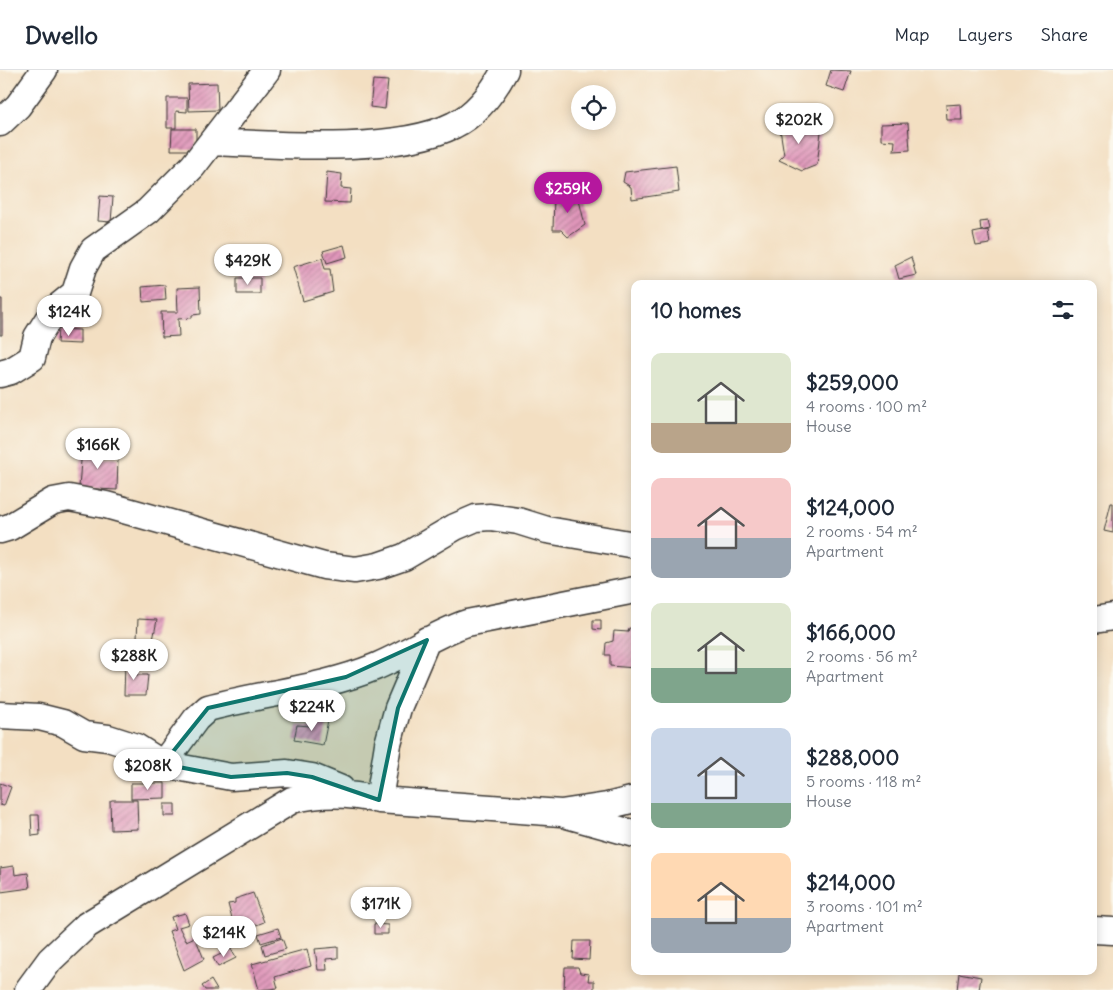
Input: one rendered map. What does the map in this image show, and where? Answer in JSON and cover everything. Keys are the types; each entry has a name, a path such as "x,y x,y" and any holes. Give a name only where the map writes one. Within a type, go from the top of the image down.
{"street":[{"path":"0,123 18,106 44,70"},
{"path":"0,374 11,371 32,358 38,337 54,310 75,293 83,268 93,250 148,211 193,166 266,70"},
{"path":"212,142 341,144 400,140 431,134 455,125 471,114 488,98 505,70"},
{"path":"0,530 10,527 52,501 69,498 106,505 324,566 355,570 378,566 404,557 455,527 476,518 490,517 518,521 547,530 631,544"},
{"path":"163,764 196,719 208,708 346,677 375,667 444,630 467,623 631,591"},
{"path":"1097,620 1113,617"},
{"path":"370,798 398,708 427,640"},
{"path":"0,715 38,717 63,723 84,736 108,738 136,747 163,764 231,777 287,773 312,777 370,798"},
{"path":"28,990 50,960 88,925 278,808 292,800 313,794 562,813 631,833"},
{"path":"562,813 631,800"},
{"path":"1097,930 1113,931"}],"highlighted area":[{"path":"427,640 398,708 379,800 312,777 287,773 231,777 163,764 208,708 346,677"}],"building":[{"path":"831,70 851,71 844,92 826,86"},
{"path":"373,80 388,81 385,109 370,107"},
{"path":"217,83 218,110 189,111 188,84"},
{"path":"167,98 187,98 187,112 176,111 176,128 167,128"},
{"path":"961,104 962,120 947,120 946,105"},
{"path":"788,116 799,118 799,124 796,122 793,124 795,128 821,132 817,165 802,171 779,160 784,155 780,129"},
{"path":"908,123 910,150 894,151 895,141 881,140 881,124"},
{"path":"172,129 196,129 196,150 171,150"},
{"path":"676,166 679,192 632,199 631,187 623,182 625,172"},
{"path":"327,172 342,174 341,188 351,189 350,203 325,202"},
{"path":"554,195 578,196 585,225 568,237 561,230 553,230"},
{"path":"100,196 113,197 111,222 98,221"},
{"path":"988,221 990,229 981,231 980,222"},
{"path":"988,230 990,244 976,246 973,233"},
{"path":"344,245 347,257 327,263 323,251"},
{"path":"911,257 916,275 899,279 895,265"},
{"path":"322,258 325,269 330,269 333,292 303,301 293,267"},
{"path":"237,278 260,278 260,294 237,294"},
{"path":"165,285 166,300 143,302 142,287"},
{"path":"200,287 201,314 192,315 192,318 178,319 179,336 162,337 161,312 178,312 177,288"},
{"path":"0,299 2,299 2,335 0,335"},
{"path":"58,329 80,330 80,344 57,343"},
{"path":"82,447 103,447 103,458 118,458 117,490 79,488"},
{"path":"1111,503 1113,503 1113,533 1104,531"},
{"path":"138,619 157,620 153,640 137,638"},
{"path":"593,620 601,620 601,630 593,629"},
{"path":"629,628 631,628 631,668 610,666 610,655 605,655 606,643 613,641 614,631 628,632"},
{"path":"125,662 135,662 136,675 148,675 146,695 124,695"},
{"path":"312,718 328,720 323,745 294,740 297,725 310,726"},
{"path":"120,753 132,754 129,775 117,773"},
{"path":"0,783 11,787 4,806 0,805"},
{"path":"131,783 165,783 165,798 131,799"},
{"path":"137,800 138,829 111,830 110,801"},
{"path":"164,804 175,804 175,816 164,816"},
{"path":"31,815 39,815 40,835 32,836"},
{"path":"14,866 15,875 28,873 30,888 1,892 0,868"},
{"path":"253,893 264,922 254,926 255,931 242,935 236,934 228,904 235,903 235,899"},
{"path":"185,913 189,924 179,927 186,941 195,937 204,959 184,970 169,931 175,929 171,917"},
{"path":"374,924 388,925 388,934 374,934"},
{"path":"278,928 281,937 261,943 258,934"},
{"path":"282,938 286,949 265,955 262,945"},
{"path":"574,941 590,941 589,960 573,959"},
{"path":"338,947 338,958 326,959 327,970 318,970 315,949"},
{"path":"231,949 236,958 218,967 213,958"},
{"path":"307,949 311,966 275,977 278,988 259,990 252,964"},
{"path":"565,967 578,967 580,973 589,974 588,981 594,981 594,990 564,990"},
{"path":"959,975 981,977 979,990 957,990"},
{"path":"211,980 217,990 205,990 202,986"}]}
